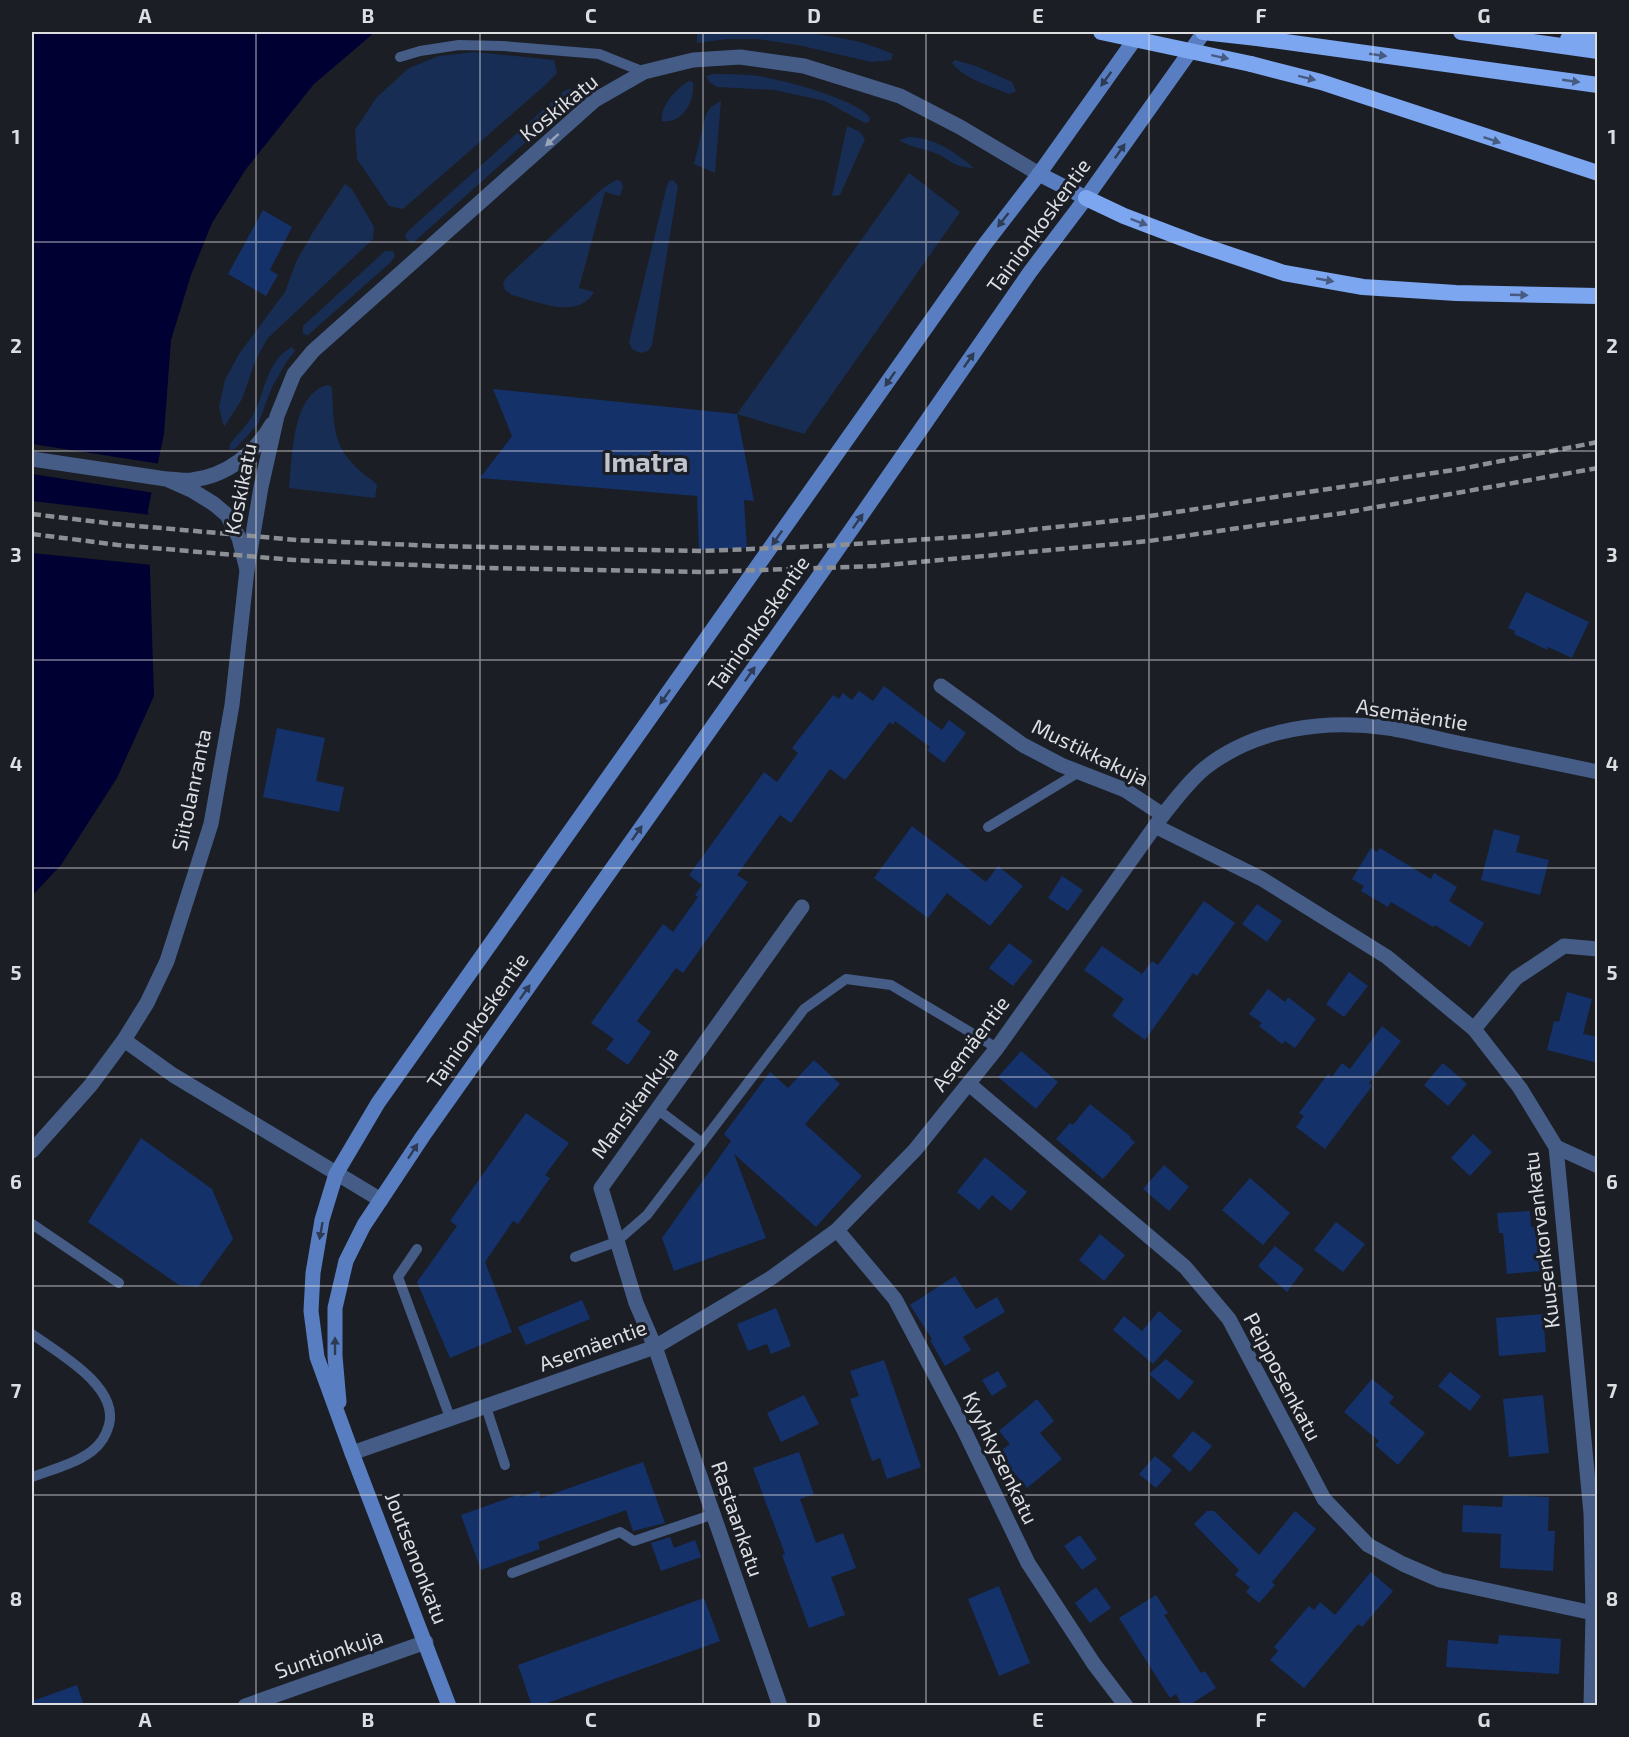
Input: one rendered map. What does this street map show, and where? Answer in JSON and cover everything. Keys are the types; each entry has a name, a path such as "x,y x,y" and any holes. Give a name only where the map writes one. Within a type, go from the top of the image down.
{"highway":[{"path":"1101,32 1251,64 1321,82 1598,173"},
{"path":"1203,32 1598,85"},
{"path":"1461,32 1598,51"},
{"path":"1512,39 1598,38"},
{"path":"1086,198 1124,216 1284,273 1375,287 1456,293 1598,296"}],"main road":[{"name":"Tainionkoskentie","path":"336,1174 365,1122 385,1093 971,263 1039,174 1140,32"},
{"name":"Tainionkoskentie","path":"381,1200 423,1136 824,569 1030,272 1086,198 1203,32"},
{"name":"Koskikatu","path":"1039,174 1086,198"},
{"name":"Joutsenonkatu","path":"336,1174 313,1273 311,1311 317,1357 449,1706"},
{"name":"Joutsenonkatu","path":"342,1426 335,1356 335,1308 346,1262 364,1225 381,1200"}],"street":[{"name":"Koskikatu","path":"247,570 261,487 277,416 294,374 313,351 595,100 644,72 693,60 740,57 804,66 900,96 969,132 1039,174"},
{"name":"Koskikatu","path":"166,479 192,480 229,469 257,446 277,416"},
{"path":"32,459 166,479 193,491 227,515 239,538 247,570"},
{"name":"Siitolanranta","path":"124,1040 147,1003 167,961 211,824 232,705 247,570"},
{"name":"Mustikkakuja","path":"942,686 1023,745 1079,772 1125,790 1159,820"},
{"name":"Asemäentie","path":"352,1453 655,1347 771,1278 837,1230 915,1150 969,1084 1159,820 1187,786 1205,768 1239,747 1269,735 1301,727 1387,728 1598,772"},
{"name":"Kuusenkorvankatu","path":"1159,820 1262,879 1388,957 1474,1029 1520,1088 1556,1147 1591,1513 1593,1613 1591,1706"},
{"name":"Mansikankuja","path":"655,1347 636,1303 601,1188 802,906"},
{"path":"1474,1029 1516,978 1564,946 1598,948"},
{"path":"32,1151 90,1086 124,1040 173,1074 381,1200"},
{"name":"Peipposenkatu","path":"969,1084 1185,1267 1229,1319 1324,1499 1368,1545 1440,1580 1593,1613"},
{"path":"1556,1147 1598,1166"},
{"name":"Kyyhkysenkatu","path":"837,1230 895,1299 964,1430 1028,1563 1094,1664 1126,1706"},
{"name":"Rastaankatu","path":"655,1347 780,1706"},
{"name":"Suntionkuja","path":"245,1706 426,1642"}],"lane":[{"path":"400,57 459,45 503,46 599,54 644,72"},
{"path":"988,827 1079,772"},
{"path":"575,1257 616,1242 647,1215 804,1009 846,980 891,985 997,1048"},
{"path":"657,1109 702,1143"},
{"path":"32,1224 119,1283"},
{"path":"417,1250 398,1277 451,1420"},
{"path":"32,1334 86,1374 105,1394 111,1418 106,1437 91,1452 32,1477"},
{"path":"486,1407 505,1465"},
{"path":"512,1573 621,1532 634,1541 714,1514"}],"shaded area":[{"path":"32,32 375,32 314,84 246,169 212,223 191,275 171,340 164,434 148,510 154,696 117,778 61,865 32,896"},
{"path":"697,32 796,32 846,39 893,54 891,60 871,62 798,45 757,39 727,39 697,43"},
{"path":"475,52 554,60 557,73 403,209 389,206 357,159 355,130 377,97 409,68 439,56"},
{"path":"955,60 976,66 1012,82 1016,91 1009,94 971,78 957,69 952,63"},
{"path":"713,74 762,77 796,84 850,104 863,111 870,118 869,122 865,123 825,101 775,90 717,87 709,82 706,76"},
{"path":"689,81 693,82 693,89 686,110 676,119 662,121 666,103 679,88"},
{"path":"575,90 576,95 565,107 415,241 411,243 405,237 407,232 564,91"},
{"path":"721,101 715,173 694,164 706,114 711,107"},
{"path":"847,126 860,132 865,139 840,195 832,196"},
{"path":"909,137 944,146 974,168 956,165 935,153 899,140"},
{"path":"909,173 960,212 804,434 737,414"},
{"path":"616,180 621,181 623,187 620,196 605,192 579,288 594,292 587,301 578,306 556,307 512,295 505,290 503,283 507,277 603,188"},
{"path":"673,180 678,186 652,345 648,351 640,353 632,349 629,342 666,189 669,181"},
{"path":"345,184 352,189 374,227 373,239 267,339 255,362 242,399 224,427 219,407 225,380 239,354 285,292 296,262"},
{"path":"385,251 393,251 395,256 390,263 308,335 303,334 303,326"},
{"path":"292,347 295,351 272,387 258,424 235,449 229,450 230,444 253,415 271,369 283,353"},
{"path":"327,385 332,387 334,419 339,443 352,463 377,484 375,498 289,488 293,444 300,414 306,401 315,391"}],"pier":[{"path":"32,444 161,464 155,493 32,474"},
{"path":"32,501 151,515 153,565 32,553"}],"building":[{"path":"263,210 292,227 270,270 278,275 266,296 228,274"},
{"path":"493,389 737,414 754,501 744,500 747,548 699,550 697,496 480,478 512,436"},
{"path":"1526,592 1589,622 1572,658 1548,647 1547,650 1514,634 1515,631 1508,628"},
{"path":"884,686 942,730 949,720 966,733 944,763 927,750 930,747 895,721 893,725 890,722 845,780 830,769 791,823 780,815 737,875 748,882 683,973 676,968 637,1021 651,1032 628,1065 606,1049 614,1039 591,1023 663,924 673,932 698,897 695,895 702,885 689,875 764,772 777,782 798,753 792,748 833,695 839,699 843,693 852,700 859,691 873,701"},
{"path":"277,728 325,738 316,781 344,787 339,812 263,797"},
{"path":"912,826 986,882 998,866 1023,886 990,926 947,893 928,918 874,878"},
{"path":"1494,829 1520,836 1516,852 1549,860 1540,895 1481,880"},
{"path":"1371,848 1377,852 1380,848 1431,879 1434,873 1457,887 1449,901 1484,923 1470,947 1391,902 1388,907 1361,891 1364,886 1352,879"},
{"path":"1062,876 1083,890 1068,911 1048,898"},
{"path":"1204,901 1235,923 1197,976 1193,973 1145,1040 1112,1016 1124,999 1084,970 1102,946 1142,974 1152,961 1158,965"},
{"path":"1257,904 1282,921 1267,942 1242,924"},
{"path":"1009,943 1033,961 1013,986 989,968"},
{"path":"1349,972 1368,986 1344,1017 1326,1004"},
{"path":"1268,989 1285,1002 1288,997 1316,1019 1295,1048 1285,1041 1282,1044 1259,1026 1262,1023 1249,1014"},
{"path":"1567,992 1592,999 1583,1034 1598,1037 1598,1063 1547,1050 1554,1021 1559,1022"},
{"path":"1382,1026 1401,1041 1369,1083 1372,1086 1325,1149 1296,1127 1304,1116 1299,1113 1328,1074 1332,1077 1342,1063 1350,1069"},
{"path":"1021,1051 1058,1082 1036,1109 998,1077"},
{"path":"814,1060 840,1084 805,1124 862,1176 816,1227 734,1154 766,1238 674,1271 662,1238 731,1141 724,1134 770,1072 788,1088"},
{"path":"1443,1063 1467,1084 1448,1106 1424,1085"},
{"path":"1090,1104 1135,1142 1103,1179 1056,1139 1070,1123 1073,1125"},
{"path":"526,1113 569,1143 545,1175 550,1178 523,1217 518,1224 513,1221 485,1262 512,1332 450,1358 417,1282 457,1226 450,1221"},
{"path":"1473,1134 1492,1152 1470,1176 1451,1158"},
{"path":"141,1138 212,1189 233,1239 198,1287 179,1285 88,1222"},
{"path":"985,1157 1027,1192 1011,1211 992,1195 979,1210 957,1192"},
{"path":"1164,1165 1189,1187 1169,1211 1143,1189"},
{"path":"1250,1178 1290,1213 1263,1245 1222,1210"},
{"path":"1530,1211 1531,1227 1536,1227 1540,1271 1507,1274 1503,1233 1499,1233 1497,1213"},
{"path":"1336,1222 1365,1244 1343,1272 1314,1250"},
{"path":"1100,1234 1125,1255 1104,1281 1079,1260"},
{"path":"1275,1246 1304,1269 1287,1292 1258,1266"},
{"path":"955,1276 976,1309 997,1297 1005,1312 963,1337 971,1350 945,1366 930,1340 932,1339 910,1305"},
{"path":"582,1300 590,1319 526,1345 518,1327"},
{"path":"776,1308 791,1346 771,1354 767,1344 748,1351 737,1324"},
{"path":"1159,1311 1182,1331 1153,1364 1113,1330 1124,1316 1142,1331"},
{"path":"1543,1314 1546,1352 1499,1356 1496,1318"},
{"path":"1166,1359 1194,1382 1179,1400 1149,1374"},
{"path":"884,1360 921,1467 887,1479 880,1458 872,1461 850,1399 859,1396 850,1371"},
{"path":"998,1371 1007,1386 992,1396 982,1380"},
{"path":"1450,1372 1481,1396 1470,1411 1438,1386"},
{"path":"1372,1379 1394,1397 1389,1403 1425,1433 1398,1465 1375,1445 1379,1441 1344,1412"},
{"path":"804,1395 819,1424 781,1442 767,1413"},
{"path":"1543,1395 1549,1453 1509,1457 1503,1399"},
{"path":"1037,1399 1054,1421 1040,1433 1062,1459 1027,1488 998,1453 1010,1444 999,1431"},
{"path":"1193,1431 1212,1446 1190,1472 1172,1456"},
{"path":"799,1452 814,1494 800,1499 816,1543 843,1533 856,1568 831,1577 845,1615 809,1628 753,1468"},
{"path":"1155,1456 1172,1470 1156,1488 1139,1474"},
{"path":"643,1462 665,1523 633,1531 626,1510 538,1542 540,1549 481,1570 461,1515 520,1494 521,1497 539,1491 541,1498"},
{"path":"1503,1495 1549,1497 1548,1531 1555,1531 1553,1571 1500,1568 1501,1534 1462,1532 1463,1505 1502,1507"},
{"path":"1207,1511 1214,1511 1259,1555 1295,1511 1316,1529 1272,1582 1275,1585 1259,1603 1246,1592 1250,1587 1235,1575 1239,1570 1194,1524"},
{"path":"1080,1535 1097,1559 1082,1570 1064,1546"},
{"path":"670,1537 674,1548 695,1540 701,1557 661,1571 651,1543"},
{"path":"1371,1572 1393,1591 1362,1627 1358,1624 1304,1688 1270,1660 1278,1651 1274,1647 1309,1606 1314,1610 1320,1602 1335,1615"},
{"path":"999,1586 1030,1663 999,1676 968,1599"},
{"path":"1096,1587 1111,1608 1090,1623 1075,1603"},
{"path":"1156,1595 1168,1613 1164,1615 1201,1673 1205,1671 1216,1688 1188,1706 1182,1706 1176,1694 1170,1698 1119,1618"},
{"path":"704,1598 720,1641 539,1706 532,1706 518,1665"},
{"path":"1499,1635 1561,1639 1559,1674 1446,1667 1448,1640 1498,1644"},
{"path":"77,1685 84,1706 32,1706 32,1701"}],"railway":[{"path":"32,514 115,524 297,540 437,546 702,551 824,546 974,536 1130,519 1460,469 1598,442"},
{"path":"32,534 118,545 294,560 487,568 705,572 875,566 1149,541 1343,513 1598,468"}],"district":[{"name":"Imatra","path":"646,463"}]}
